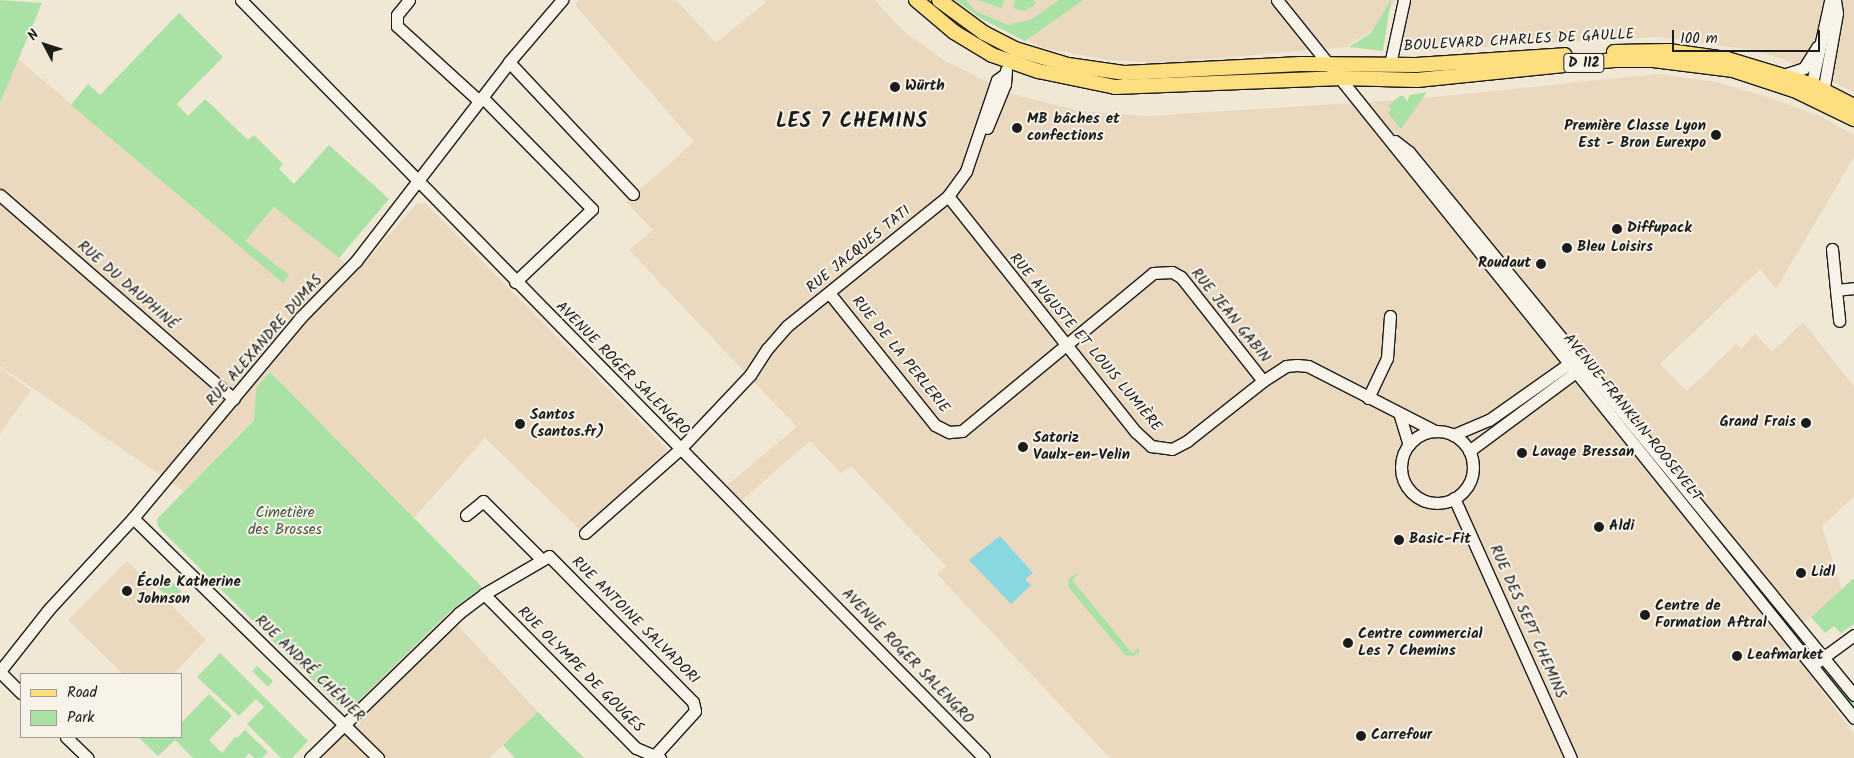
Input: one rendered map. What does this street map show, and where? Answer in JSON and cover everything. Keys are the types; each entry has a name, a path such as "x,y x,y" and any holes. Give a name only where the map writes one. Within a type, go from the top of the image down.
{"main road":[{"name":"BOULEVARD CHARLES DE GAULLE","path":"916,0 954,32 1007,68 1115,87 1342,78 1417,80 1614,60 1653,60 1734,70 1817,94"},
{"name":"BOULEVARD CHARLES DE GAULLE","path":"939,0 984,33 1015,49 1068,64 1125,73 1330,64 1416,66 1635,50 1669,51 1727,58 1783,75 1817,94 1854,119"},
{"name":"D 112","path":"1817,94 1854,106"}],"street":[{"name":"AVENUE ROGER SALENGRO","path":"241,0 984,758"},
{"path":"409,0 397,15 397,26 481,99 592,209 516,282"},
{"name":"RUE ALEXANDRE DUMAS","path":"0,672 5,656 133,518 300,318 356,261 419,182 509,62 562,0"},
{"name":"AVENUE FRANKLIN ROOSEVELT","path":"1277,0 1389,136 1400,156 1854,695"},
{"path":"1390,64 1404,0"},
{"path":"1783,75 1804,68 1809,62 1832,3"},
{"path":"1817,94 1837,13 1832,3"},
{"name":"RUE JACQUES TATI","path":"585,532 680,449 750,376 767,349 787,326 830,294 948,196 966,171 977,143 982,141 1005,84 1007,68 1015,49"},
{"path":"509,62 634,194"},
{"name":"RUE DU DAUPHINÉ","path":"0,195 234,399"},
{"name":"RUE AUGUSTE ET LOUIS LUMIÈRE","path":"948,196 1136,432 1151,446 1172,449 1188,441 1263,381 1286,366 1308,366 1400,416 1420,421 1435,431"},
{"path":"1832,249 1839,321"},
{"name":"RUE JEAN GABIN","path":"1066,344 1153,273 1172,272 1181,277 1263,381"},
{"path":"1836,290 1854,288"},
{"name":"RUE DE LA PERLERIE","path":"830,294 935,425 948,432 962,431 1066,344"},
{"path":"1368,398 1387,358 1390,316"},
{"path":"1453,435 1489,420 1576,365"},
{"path":"1469,451 1576,365"},
{"name":"AVENUE FRANKLIN ROOSEVELT","path":"1576,365 1811,666 1854,718"},
{"path":"1400,416 1409,445"},
{"path":"1435,431 1453,435 1469,451 1472,473 1463,492 1454,498 1433,502 1423,500 1407,486 1401,468 1409,445 1416,438 1435,431"},
{"name":"RUE DES SEPT CHEMINS","path":"1454,498 1571,758"},
{"path":"310,758 343,724 484,594 546,558 483,501 466,515"},
{"name":"RUE ANDRÉ CHÉNIER","path":"133,518 378,758"},
{"path":"1704,530 1720,542 1724,540"},
{"name":"RUE ANTOINE SALVADORI","path":"546,558 694,702 696,711 658,756"},
{"name":"RUE OLYMPE DE GOUGES","path":"484,594 636,748 658,756"},
{"path":"1811,666 1854,635"},
{"path":"0,672 20,692"},
{"path":"67,738 88,758"}],"shaded area":[{"path":"579,0 676,0 716,43 766,2 765,0 875,0 902,30 947,62 1012,94 1079,111 1147,116 1414,99 1658,74 1716,82 1765,96 1822,117 1854,135 1854,157 1776,289 1760,269 1660,364 1687,391 1736,344 1742,348 1755,334 1772,352 1803,322 1854,387 1854,496 1822,526 1842,591 1784,640 1854,734 1854,758 1110,758 937,574 946,566 851,466 841,473 810,441 741,501 726,486 797,427 629,250 653,230 626,202 694,142 575,5"},
{"path":"955,0 1396,0 1379,26 1346,47 1161,63 1107,60 1044,48 982,19"},
{"path":"1410,0 1854,0 1854,92 1780,58 1752,50 1657,37 1419,51 1402,35"},
{"path":"18,59 239,247 275,207 356,272 417,204 425,203 668,450 580,530 485,438 414,518 270,372 256,388 254,419 184,491 0,366 0,103"},
{"path":"0,368 31,390 0,434"},
{"name":"École Katherine Johnson","path":"127,561 206,640 174,673 122,673 68,620"},
{"path":"447,614 538,712 489,758 310,758 343,724 360,725 351,708"}],"green space":[{"path":"0,0 42,3 0,103"},
{"path":"955,0 966,0 975,11 1008,25 1032,19 1059,0 1083,0 1025,41 982,19"},
{"path":"978,0 1005,0 1001,8"},
{"path":"1015,0 1034,0 1036,4 1024,11 1013,8"},
{"path":"1391,0 1383,51 1349,47 1371,33"},
{"path":"179,13 223,57 177,104 188,116 205,99 248,140 254,135 283,164 279,169 294,184 329,145 389,199 339,258 274,207 245,241 289,275 283,283 71,105 88,84 100,95"},
{"path":"1427,92 1401,129 1388,113 1392,109 1388,106 1400,96 1404,96 1407,102 1410,95"},
{"name":"Cimetière des Brosses","path":"270,372 482,587 447,614 351,708 340,707 158,527 157,519 254,420 256,388"},
{"path":"1075,574 1078,575 1072,580 1132,653 1139,648 1139,652 1133,656 1125,655 1069,588 1068,579"},
{"path":"166,576 181,591 172,601 156,586"},
{"path":"1854,578 1854,624 1841,633 1834,626 1825,633 1811,617"},
{"path":"220,653 308,741 292,758 281,758 247,724 264,707 256,699 239,716 197,677"},
{"path":"257,666 273,681 268,687 252,671"},
{"path":"1832,672 1854,701 1854,714 1825,678"},
{"path":"209,694 232,716 209,740 222,753 235,737 237,738 245,730 268,752 262,758 254,758 249,753 245,758 193,758 175,740 158,756 139,738 182,738 182,722"},
{"path":"538,712 584,758 515,758 503,745"}],"water":[{"path":"1000,536 1033,573 1025,579 1031,585 1011,604 969,560"}],"place":[{"name":"Würth","path":"895,87"},
{"name":"MB bâches et confections","path":"1017,128"},
{"name":"Première Classe Lyon Est - Bron Eurexpo","path":"1716,135"},
{"name":"Diffupack","path":"1617,229"},
{"name":"Bleu Loisirs","path":"1567,248"},
{"name":"Roudaut","path":"1541,264"},
{"name":"Grand Frais","path":"1806,423"},
{"name":"Santos (santos.fr)","path":"520,424"},
{"name":"Satoriz Vaulx-en-Velin","path":"1023,447"},
{"name":"Lavage Bressan","path":"1522,453"},
{"name":"Aldi","path":"1599,527"},
{"name":"Basic-Fit","path":"1399,540"},
{"name":"Lidl","path":"1801,573"},
{"name":"École Katherine Johnson","path":"127,591"},
{"name":"Centre de Formation Aftral","path":"1645,615"},
{"name":"Centre commercial Les 7 Chemins","path":"1348,643"},
{"name":"Leafmarket","path":"1737,656"},
{"name":"Carrefour","path":"1361,736"}],"district":[{"name":"LES 7 CHEMINS","path":"852,122"}]}
